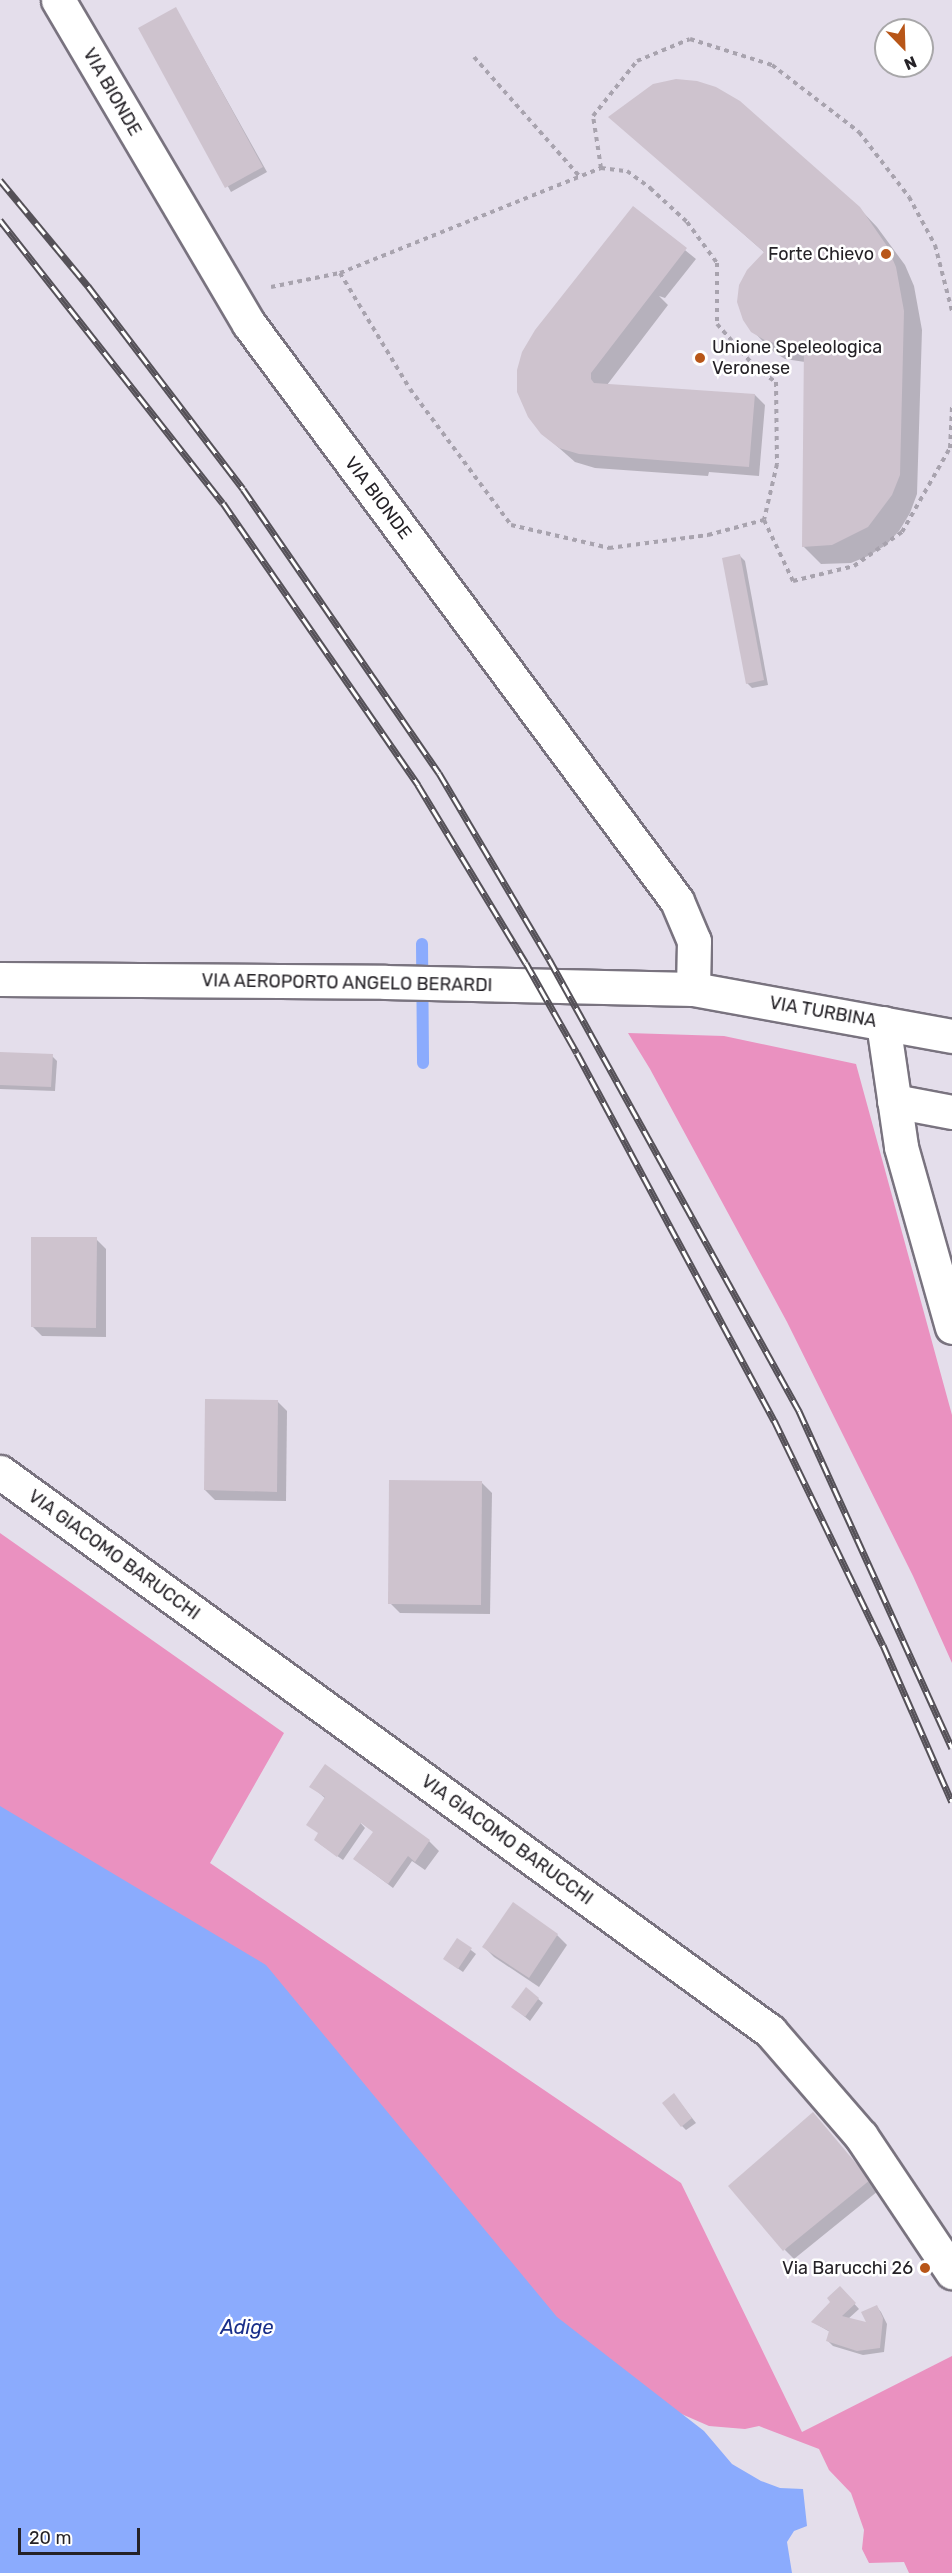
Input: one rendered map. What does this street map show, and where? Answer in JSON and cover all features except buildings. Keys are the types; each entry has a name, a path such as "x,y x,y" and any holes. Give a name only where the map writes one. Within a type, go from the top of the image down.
{"street":[{"name":"VIA BIONDE","path":"58,0 249,324 677,901 694,941 693,989"},
{"name":"VIA AEROPORTO ANGELO BERARDI","path":"0,979 385,982 693,989"},
{"name":"VIA TURBINA","path":"693,989 952,1036"},
{"path":"883,1023 901,1147 952,1326"},
{"path":"894,1101 952,1112"},
{"name":"VIA GIACOMO BARUCCHI","path":"0,1472 770,2031 861,2136 952,2272"}],"path":[{"path":"601,168 593,116 637,62 690,39 772,64 858,132 909,197 935,245 952,311"},
{"path":"474,57 580,177"},
{"path":"232,296 340,273 601,168 627,171 650,188 687,222 717,263 717,324 755,367 776,382 777,464 764,520 794,581 854,566 902,532 950,448 952,407"},
{"path":"340,273 410,389 511,525 609,548 708,535 764,520"}],"shaded area":[{"path":"628,1033 724,1036 856,1064 952,1415 952,1663 913,1576 787,1322 650,1069"},
{"path":"0,1533 284,1733 210,1863 681,2183 802,2432 952,2356 952,2573 909,2573 904,2562 869,2563 862,2549 864,2530 851,2493 829,2470 819,2449 759,2426 745,2429 709,2426 574,2367 0,1847"}],"water":[{"name":"Adige","path":"0,1806 266,1965 557,2317 704,2431 732,2464 761,2481 780,2488 803,2489 807,2526 794,2531 787,2542 792,2573 0,2573"}],"waterway":[{"path":"422,944 423,1063"}],"railway":[{"path":"0,180 88,286 243,489 439,773 549,959 799,1411 952,1748"},
{"path":"0,220 223,503 418,785 526,963 577,1053 774,1420 883,1645 952,1802"}],"place":[{"name":"Forte Chievo","path":"886,254"},
{"name":"Unione Speleologica Veronese","path":"700,358"},
{"name":"Via Barucchi 26","path":"925,2268"}]}
